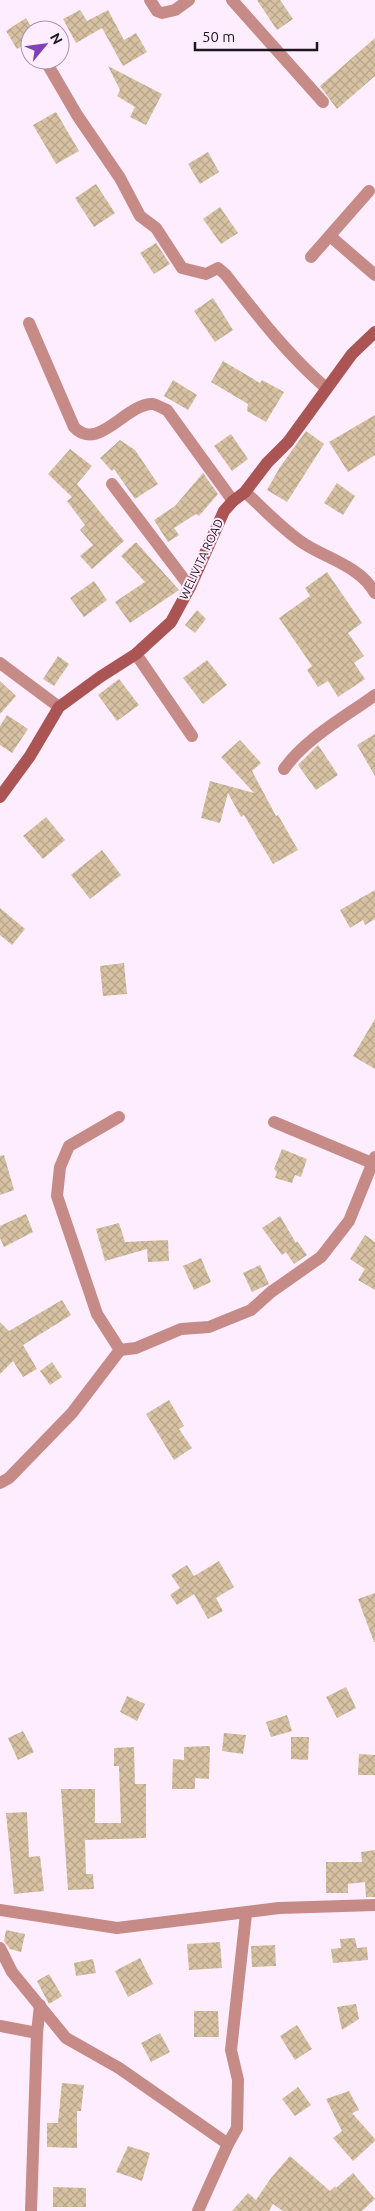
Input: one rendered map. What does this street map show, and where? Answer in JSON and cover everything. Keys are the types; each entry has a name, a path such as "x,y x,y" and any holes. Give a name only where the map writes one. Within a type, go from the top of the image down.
{"street":[{"path":"150,0 157,11 162,13 175,10 189,0"},
{"path":"232,0 323,102"},
{"path":"51,70 77,114 120,178 140,216 156,228 182,268 206,274 218,268 226,275 272,335 301,366 326,388"},
{"path":"310,257 369,191"},
{"path":"330,236 375,275"},
{"path":"29,323 74,428 81,434 90,436 105,430 142,405 155,404 167,410 233,501"},
{"name":"WELIVITA ROAD","path":"0,797 30,756 59,707 136,654 171,622 190,587 219,519 233,501 245,492 267,463 288,442 352,354 375,332"},
{"path":"112,484 190,587"},
{"path":"245,492 282,526 304,543 359,574 370,584 375,593"},
{"path":"136,654 192,736"},
{"path":"0,663 59,707"},
{"path":"284,769 292,757 316,737 375,696"},
{"path":"119,1117 69,1146 60,1167 57,1196 97,1314 120,1350"},
{"path":"0,1483 8,1478 72,1413 120,1350 136,1348 181,1330 209,1327 251,1310 271,1292 321,1257 332,1244 349,1221 373,1160 274,1122"},
{"path":"0,1910 117,1928 246,1914 279,1908 375,1905"},
{"path":"198,2211 237,2128 238,2080 231,2050 246,1914"},
{"path":"0,1948 12,1972 66,2038 119,2068 228,2144"},
{"path":"31,2211 37,2033 40,2005"},
{"path":"0,2026 37,2033"}],"building":[{"path":"257,0 280,0 293,19 277,30"},
{"path":"80,10 87,21 108,10 124,40 136,33 147,52 123,66 102,28 76,43 70,32 70,20 63,19"},
{"path":"20,22 20,47 17,49 6,31"},
{"path":"375,38 375,76 337,109 320,86"},
{"path":"108,66 162,94 146,125 130,117 135,107 117,96 120,90"},
{"path":"56,112 79,151 56,164 33,125"},
{"path":"208,152 219,172 200,184 188,164"},
{"path":"96,184 115,213 94,227 75,198"},
{"path":"220,207 238,233 221,244 203,219"},
{"path":"156,243 170,264 154,274 140,253"},
{"path":"213,298 233,330 215,342 194,311"},
{"path":"223,361 260,383 262,380 284,392 266,422 247,411 248,404 211,382"},
{"path":"173,380 197,395 188,410 164,396"},
{"path":"375,415 375,455 348,472 329,442"},
{"path":"306,431 324,444 287,502 267,490 280,467"},
{"path":"231,434 248,459 232,471 214,446"},
{"path":"120,440 135,450 158,484 135,499 114,469 112,471 100,458"},
{"path":"70,449 92,466 77,484 124,541 92,569 80,556 93,545 80,530 85,525 67,501 72,497 48,474"},
{"path":"203,473 218,494 199,516 196,514 174,528 179,535 168,542 154,520 175,506"},
{"path":"337,483 355,496 343,515 324,503"},
{"path":"136,542 179,590 130,623 115,602 145,582 121,556"},
{"path":"327,572 362,623 348,633 364,656 354,663 365,679 338,697 328,681 318,687 307,670 312,666 279,618 310,596 305,588"},
{"path":"94,581 107,600 84,617 70,598"},
{"path":"197,610 206,619 195,633 185,625"},
{"path":"58,656 69,664 54,686 43,679"},
{"path":"207,660 227,685 203,704 183,678"},
{"path":"119,679 139,705 117,721 98,695"},
{"path":"0,681 16,696 0,714"},
{"path":"7,715 28,729 12,753 0,745 0,726"},
{"path":"375,734 375,776 357,745"},
{"path":"240,740 261,763 252,771 276,816 278,815 298,850 273,864 244,815 241,817 228,793 220,823 201,818 210,781 254,793 221,757"},
{"path":"318,745 338,775 316,790 298,765"},
{"path":"46,817 65,840 43,859 23,836"},
{"path":"102,850 121,875 90,899 71,875"},
{"path":"375,890 375,919 365,925 363,920 350,928 340,910"},
{"path":"0,908 25,929 12,945 0,935"},
{"path":"124,963 127,994 103,996 100,966"},
{"path":"375,1019 375,1069 353,1056"},
{"path":"282,1149 307,1159 301,1177 295,1175 292,1183 275,1178 277,1172 274,1169"},
{"path":"4,1155 14,1190 0,1195 0,1156"},
{"path":"26,1214 33,1232 4,1247 0,1238 0,1226"},
{"path":"280,1216 296,1243 297,1241 307,1255 294,1264 286,1252 282,1255 262,1228"},
{"path":"119,1223 125,1242 168,1240 169,1261 148,1262 147,1249 105,1261 96,1229"},
{"path":"365,1235 375,1242 375,1290 358,1280 365,1269 350,1259"},
{"path":"201,1258 211,1282 194,1290 183,1266"},
{"path":"260,1265 269,1284 252,1292 243,1273"},
{"path":"62,1300 71,1315 23,1345 37,1369 23,1377 13,1361 0,1374 0,1322 9,1331"},
{"path":"52,1362 62,1377 50,1385 40,1371"},
{"path":"169,1400 184,1426 179,1429 192,1448 174,1460 146,1414"},
{"path":"219,1561 234,1587 216,1598 223,1611 208,1619 194,1594 177,1605 170,1595 180,1588 171,1575 187,1565 194,1576"},
{"path":"375,1593 375,1642 374,1642 358,1599"},
{"path":"346,1687 356,1708 337,1718 326,1697"},
{"path":"127,1696 145,1704 137,1721 120,1712"},
{"path":"287,1715 292,1731 271,1737 266,1722"},
{"path":"23,1731 34,1752 18,1760 8,1738"},
{"path":"224,1733 246,1735 243,1754 222,1751"},
{"path":"291,1737 309,1737 308,1760 291,1759"},
{"path":"210,1746 209,1779 195,1778 195,1789 172,1789 173,1759 184,1760 184,1747"},
{"path":"134,1747 135,1784 146,1784 146,1838 85,1840 86,1874 93,1874 94,1889 68,1890 61,1789 95,1789 95,1823 121,1823 119,1766 114,1766 114,1748"},
{"path":"359,1754 375,1755 375,1775 358,1775"},
{"path":"27,1812 29,1857 40,1856 44,1891 14,1894 6,1813"},
{"path":"375,1850 375,1897 366,1897 365,1882 348,1884 348,1893 326,1893 326,1862 362,1862 361,1852"},
{"path":"6,1930 25,1934 21,1952 10,1949 4,1941"},
{"path":"355,1938 357,1948 367,1947 368,1960 333,1963 331,1949 341,1948 340,1939"},
{"path":"220,1942 222,1968 189,1970 187,1944"},
{"path":"275,1945 276,1966 252,1967 251,1946"},
{"path":"140,1958 153,1984 128,1997 115,1971"},
{"path":"93,1959 96,1973 76,1976 74,1963"},
{"path":"49,1974 62,1996 49,2004 37,1981"},
{"path":"356,2004 359,2019 342,2030 337,2007"},
{"path":"194,2011 218,2011 219,2037 194,2037"},
{"path":"297,2025 312,2049 295,2060 280,2036"},
{"path":"160,2033 170,2052 151,2062 141,2043"},
{"path":"62,2083 84,2085 81,2111 77,2111 77,2148 47,2147 47,2123 58,2123"},
{"path":"298,2087 311,2105 295,2116 282,2099"},
{"path":"349,2091 359,2110 352,2113 375,2139 353,2161 333,2138 342,2131 326,2099"},
{"path":"128,2146 150,2153 142,2181 116,2172"},
{"path":"290,2156 330,2191 353,2173 375,2199 362,2211 283,2211 273,2204 269,2211 232,2211 248,2193 256,2200 271,2178"},
{"path":"53,2187 86,2188 86,2207 53,2207"}]}
